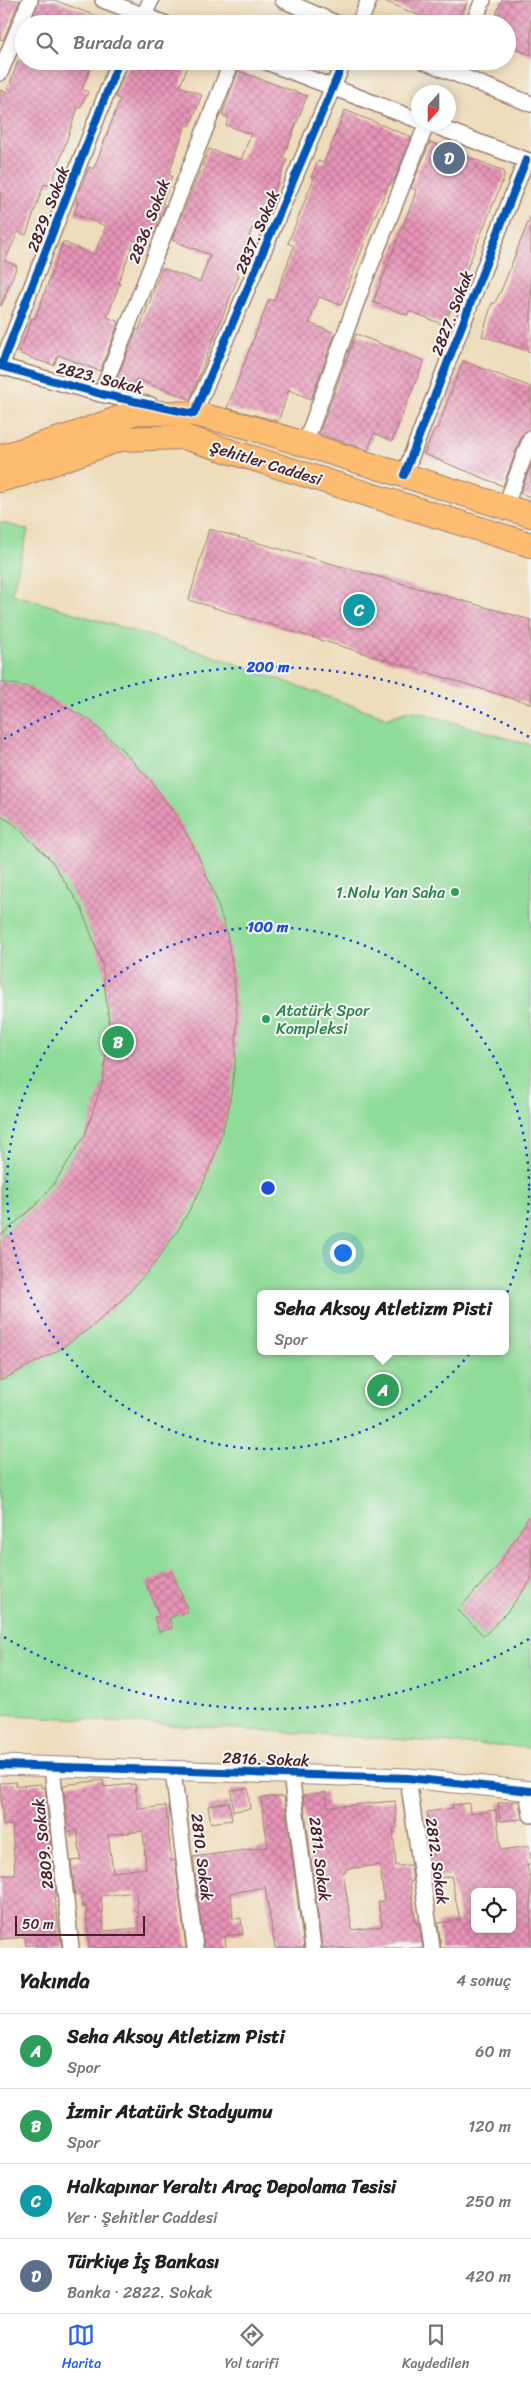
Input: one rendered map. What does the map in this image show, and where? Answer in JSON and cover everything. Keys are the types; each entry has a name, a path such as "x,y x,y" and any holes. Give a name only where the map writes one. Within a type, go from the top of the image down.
{"main road":[{"name":"Şehitler Caddesi","path":"0,457 73,435 136,412 194,414 246,426 531,515"},
{"name":"Şehitler Caddesi","path":"0,480 120,439 184,437 531,544"}],"street":[{"path":"24,15 30,0"},
{"path":"103,0 135,15"},
{"path":"140,15 151,0"},
{"path":"283,0 317,15"},
{"path":"363,15 369,0"},
{"path":"477,15 483,0"},
{"path":"0,73 15,36"},
{"name":"2829. Sokak","path":"0,366 115,70"},
{"name":"2836. Sokak","path":"101,394 228,70"},
{"path":"287,70 411,117"},
{"name":"2837. Sokak","path":"194,414 341,70"},
{"path":"458,70 531,104"},
{"path":"305,444 421,130"},
{"path":"445,130 528,161"},
{"name":"2827. Sokak","path":"404,476 528,161"},
{"name":"2823. Sokak","path":"0,366 101,394 194,414"},
{"path":"504,507 531,438"},
{"name":"2816. Sokak","path":"0,1765 408,1778 529,1791"},
{"name":"2809. Sokak","path":"52,1766 71,1948"},
{"name":"2810. Sokak","path":"173,1770 195,1948"},
{"name":"2811. Sokak","path":"291,1774 313,1948"},
{"name":"2812. Sokak","path":"408,1778 432,1948"},
{"path":"529,1791 531,1815"}],"green space":[{"name":"Atatürk Spor Kompleksi","path":"0,522 28,530 12,594 205,653 388,718 411,710 531,745 531,1748 0,1714"}],"building":[{"path":"0,0 20,0 3,40 0,39"},
{"path":"39,0 54,0 93,15 33,15"},
{"path":"382,0 468,0 461,15 418,15"},
{"path":"502,0 531,0 531,55 516,49 516,15 496,15"},
{"path":"15,69 89,70 82,89 88,92 80,108 78,107 51,186 44,184 26,235 18,232 5,261 17,266 1,306 0,90 7,92"},
{"path":"126,70 186,70 180,86 202,95 190,126 186,124 174,158 169,175 172,176 162,203 165,205 154,233 149,231 142,248 133,244 118,283 120,283 107,317 119,322 100,371 58,355 54,365 19,353 32,318 35,319 63,242 94,255 106,226 74,214 78,203 76,202 89,167 93,169 120,99 115,97"},
{"path":"238,71 307,96 283,158 287,160 258,230 252,228 236,274 239,275 190,399 136,379 132,387 116,380 137,329 139,330 162,268 200,282 210,255 172,240 209,149 241,160 251,134 226,125 229,118 222,115"},
{"path":"345,110 411,137 394,181 391,180 373,220 341,305 319,297 309,323 335,333 311,399 289,390 278,421 227,408 269,299 274,301 294,246 288,243 314,178 311,177 318,161 324,163"},
{"path":"430,142 504,171 503,174 505,175 444,325 409,311 407,315 373,302 413,200 416,190 411,188"},
{"path":"530,217 531,352 482,336 492,303 494,304 501,291"},
{"path":"356,334 424,361 392,441 374,433 368,450 319,434"},
{"path":"463,361 531,387 531,429 522,435 503,486 424,454 435,428 437,429"},
{"path":"531,465 531,497 520,493"},
{"path":"209,529 531,620 531,704 189,600"},
{"path":"0,682 29,687 88,719 120,748 150,780 176,815 197,853 214,893 227,934 234,977 237,1021 235,1064 229,1107 217,1149 201,1189 180,1227 155,1263 126,1296 94,1325 59,1350 0,1381 0,1236 35,1206 54,1184 85,1135 103,1080 109,1022 102,964 82,909 51,860 14,824 0,816"},
{"path":"531,1513 531,1580 507,1612 484,1636 458,1610 498,1566"},
{"path":"172,1571 188,1611 169,1618 172,1628 159,1632 154,1617 159,1616 146,1582"},
{"path":"103,1780 104,1787 135,1784 138,1809 166,1806 171,1861 175,1860 186,1948 89,1948 86,1906 83,1907 81,1894 75,1895 71,1861 81,1860 77,1830 68,1832 63,1785","holes":["143,1831 146,1868 113,1872 108,1835","136,1892 139,1928 104,1931 101,1896"]},
{"path":"16,1782 16,1786 41,1784 41,1788 45,1787 56,1897 54,1897 62,1948 37,1948 37,1944 26,1946 25,1937 0,1939 0,1875 15,1875 12,1825 3,1825 0,1783"},
{"path":"248,1788 250,1809 233,1811 231,1790"},
{"path":"326,1792 328,1807 395,1801 397,1828 393,1828 396,1866 411,1865 413,1881 410,1882 416,1924 419,1923 423,1948 322,1948 303,1795","holes":["380,1865 384,1901 378,1902 382,1926 352,1930 343,1872 346,1872 346,1869"]},
{"path":"284,1797 304,1948 275,1948 265,1887 231,1893 233,1919 241,1918 243,1934 225,1936 226,1948 204,1948 193,1857 268,1847 261,1798"},
{"path":"519,1801 522,1819 500,1821 498,1803"},
{"path":"229,1802 232,1820 211,1823 208,1806"},
{"path":"469,1803 470,1813 496,1810 501,1850 529,1846 531,1865 527,1865 531,1882 531,1948 441,1948 438,1923 460,1920 451,1876 432,1879 428,1856 434,1855 427,1812 453,1808 452,1805"}],"cycle path":[{"path":"1,366 116,70"},
{"path":"0,366 101,394 194,414 340,70"},
{"path":"404,475 526,160"},
{"path":"0,1765 408,1778 531,1791"}],"place":[{"name":"Türkiye İş Bankası","path":"449,158"},
{"name":"Halkapınar Yeraltı Araç Depolama Tesisi","path":"359,610"},
{"name":"1.Nolu Yan Saha","path":"455,892"},
{"name":"Atatürk Spor Kompleksi","path":"266,1019"},
{"name":"İzmir Atatürk Stadyumu","path":"118,1042"},
{"name":"Seha Aksoy Atletizm Pisti","path":"383,1390"}]}
